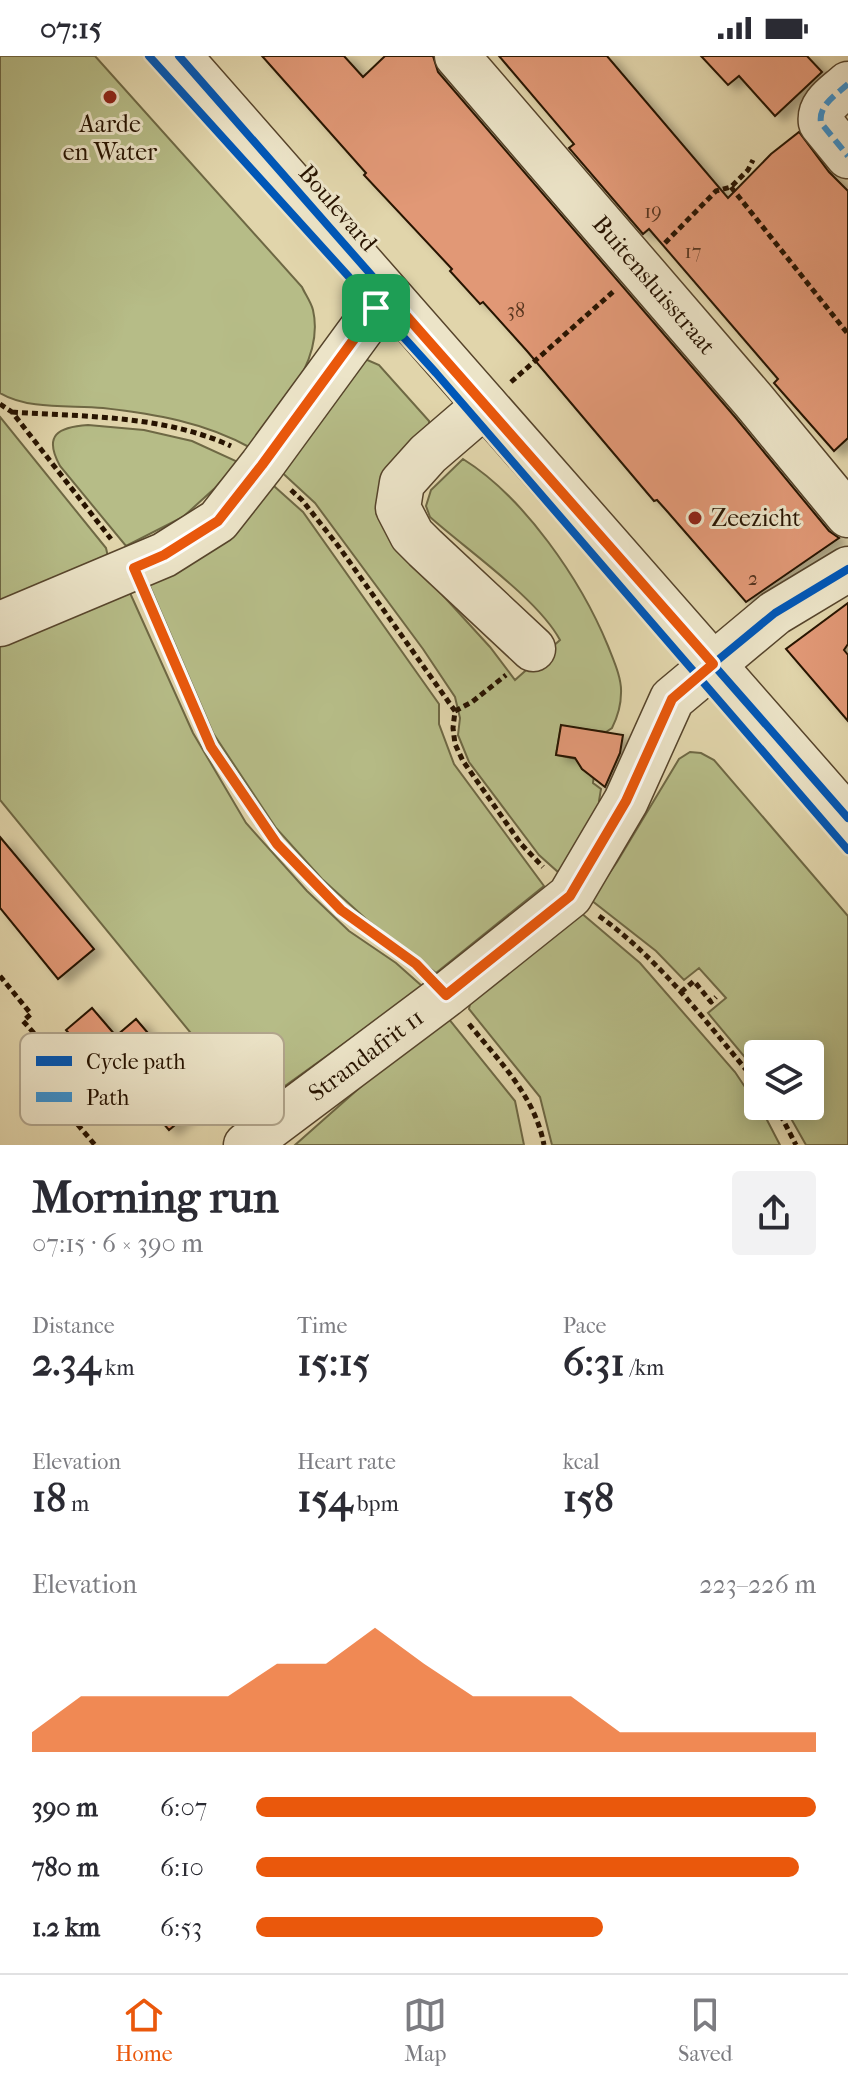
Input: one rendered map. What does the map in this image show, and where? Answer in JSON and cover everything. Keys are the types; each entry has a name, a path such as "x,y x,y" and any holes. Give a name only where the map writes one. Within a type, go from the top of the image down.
{"street":[{"name":"Boulevard","path":"179,56 848,818"},
{"name":"Buitensluisstraat","path":"457,56 848,515"},
{"path":"848,84 823,107 820,116 821,123 848,156"},
{"path":"0,624 164,555 218,521 387,294"},
{"path":"485,405 428,454 402,483 398,508 412,535 520,661"},
{"name":"Strandafrit 11","path":"284,1116 446,995 570,896 626,801 672,699 775,613 848,569"},
{"name":"Strandafrit 11","path":"246,1145 273,1125"}],"path":[{"path":"485,405 640,268 716,191 731,187 748,170 753,160"},
{"path":"731,187 848,334"},
{"path":"0,404 12,412 134,568 211,747 277,844 341,910 416,964 446,995 522,1090 540,1123 544,1145"},
{"path":"12,412 152,422 193,431 230,446 262,465 302,500 455,711 454,736 463,761 521,844 570,896 632,940 681,992 744,1067"},
{"path":"455,711 472,702 520,661"},
{"path":"0,976 31,1014 23,1021 34,1033"},
{"path":"681,992 694,981 711,1002 716,997"},
{"path":"783,1120 796,1145"},
{"path":"78,1125 95,1145"}],"green space":[{"path":"0,56 95,56 302,287 313,310 315,329 312,348 297,384 251,448 179,420 103,408 50,406 24,402 0,393"},
{"path":"365,359 379,365 429,421 430,432 406,555 490,647 515,680 560,640 536,608 430,517 426,506 431,490 463,459 508,495 548,542 583,594 615,663 621,693 612,728 606,732 561,726 556,755 577,759 582,769 594,775 593,783 601,789 599,801 603,814 580,849 558,872 539,855 469,762 458,735 460,718 455,697 423,649 315,503 276,467"},
{"path":"0,417 106,548 108,557 0,606"},
{"path":"88,425 144,430 192,441 238,462 183,517 126,546 60,466 55,455 53,440 56,435 69,428"},
{"path":"265,478 303,512 439,704 439,724 454,764 544,886 436,973 366,919 322,879 276,828 213,733 145,575"},
{"path":"126,584 193,733 246,823 307,891 349,931 396,963 423,987 284,1087 284,1033 191,1033 0,800 0,638"},
{"path":"690,752 701,753 714,760 848,916 848,1145 806,1145 792,1120 824,1120 824,1040 744,1040 744,1056 708,1013 726,998 699,968 684,980 656,951 591,900 679,759"},
{"path":"580,912 640,963 735,1072 744,1086 744,1120 767,1120 780,1145 552,1145 540,1097 469,1009 472,994"},
{"path":"444,1013 515,1101 524,1145 295,1145"}],"building":[{"path":"262,56 344,56 363,77 385,56 433,56 438,72 829,531 839,538 746,602 657,500 654,501 527,351 450,271 452,269 364,175 366,173"},
{"path":"499,56 607,56 728,198 771,154 799,132 829,172 848,191 848,438 834,451 774,383 778,379 649,229 643,234 569,148 574,144"},
{"path":"701,56 807,56 822,72 775,116 739,76 728,85"},
{"path":"848,603 848,644 844,650 848,655 848,721 786,649"},
{"path":"561,725 623,735 620,753 605,787 582,769 575,758 556,755"},
{"path":"0,837 94,949 58,979 0,908"},
{"path":"92,1008 113,1033 69,1033 66,1030"},
{"path":"136,1019 148,1033 120,1033"}],"marked path":[{"path":"848,84 829,101 821,117 821,123 848,156"}],"cycle path":[{"path":"149,56 436,373 848,850"},
{"path":"179,56 848,818"},
{"path":"713,664 775,613 848,569"}],"place":[{"name":"Aarde en Water","path":"110,97"},
{"name":"Zeezicht","path":"695,518"}],"route":[{"path":"387,294 713,664 672,699 626,801 570,896 446,995 416,964 341,910 277,844 211,747 134,568 164,555 218,521 376,308 387,294"}]}
